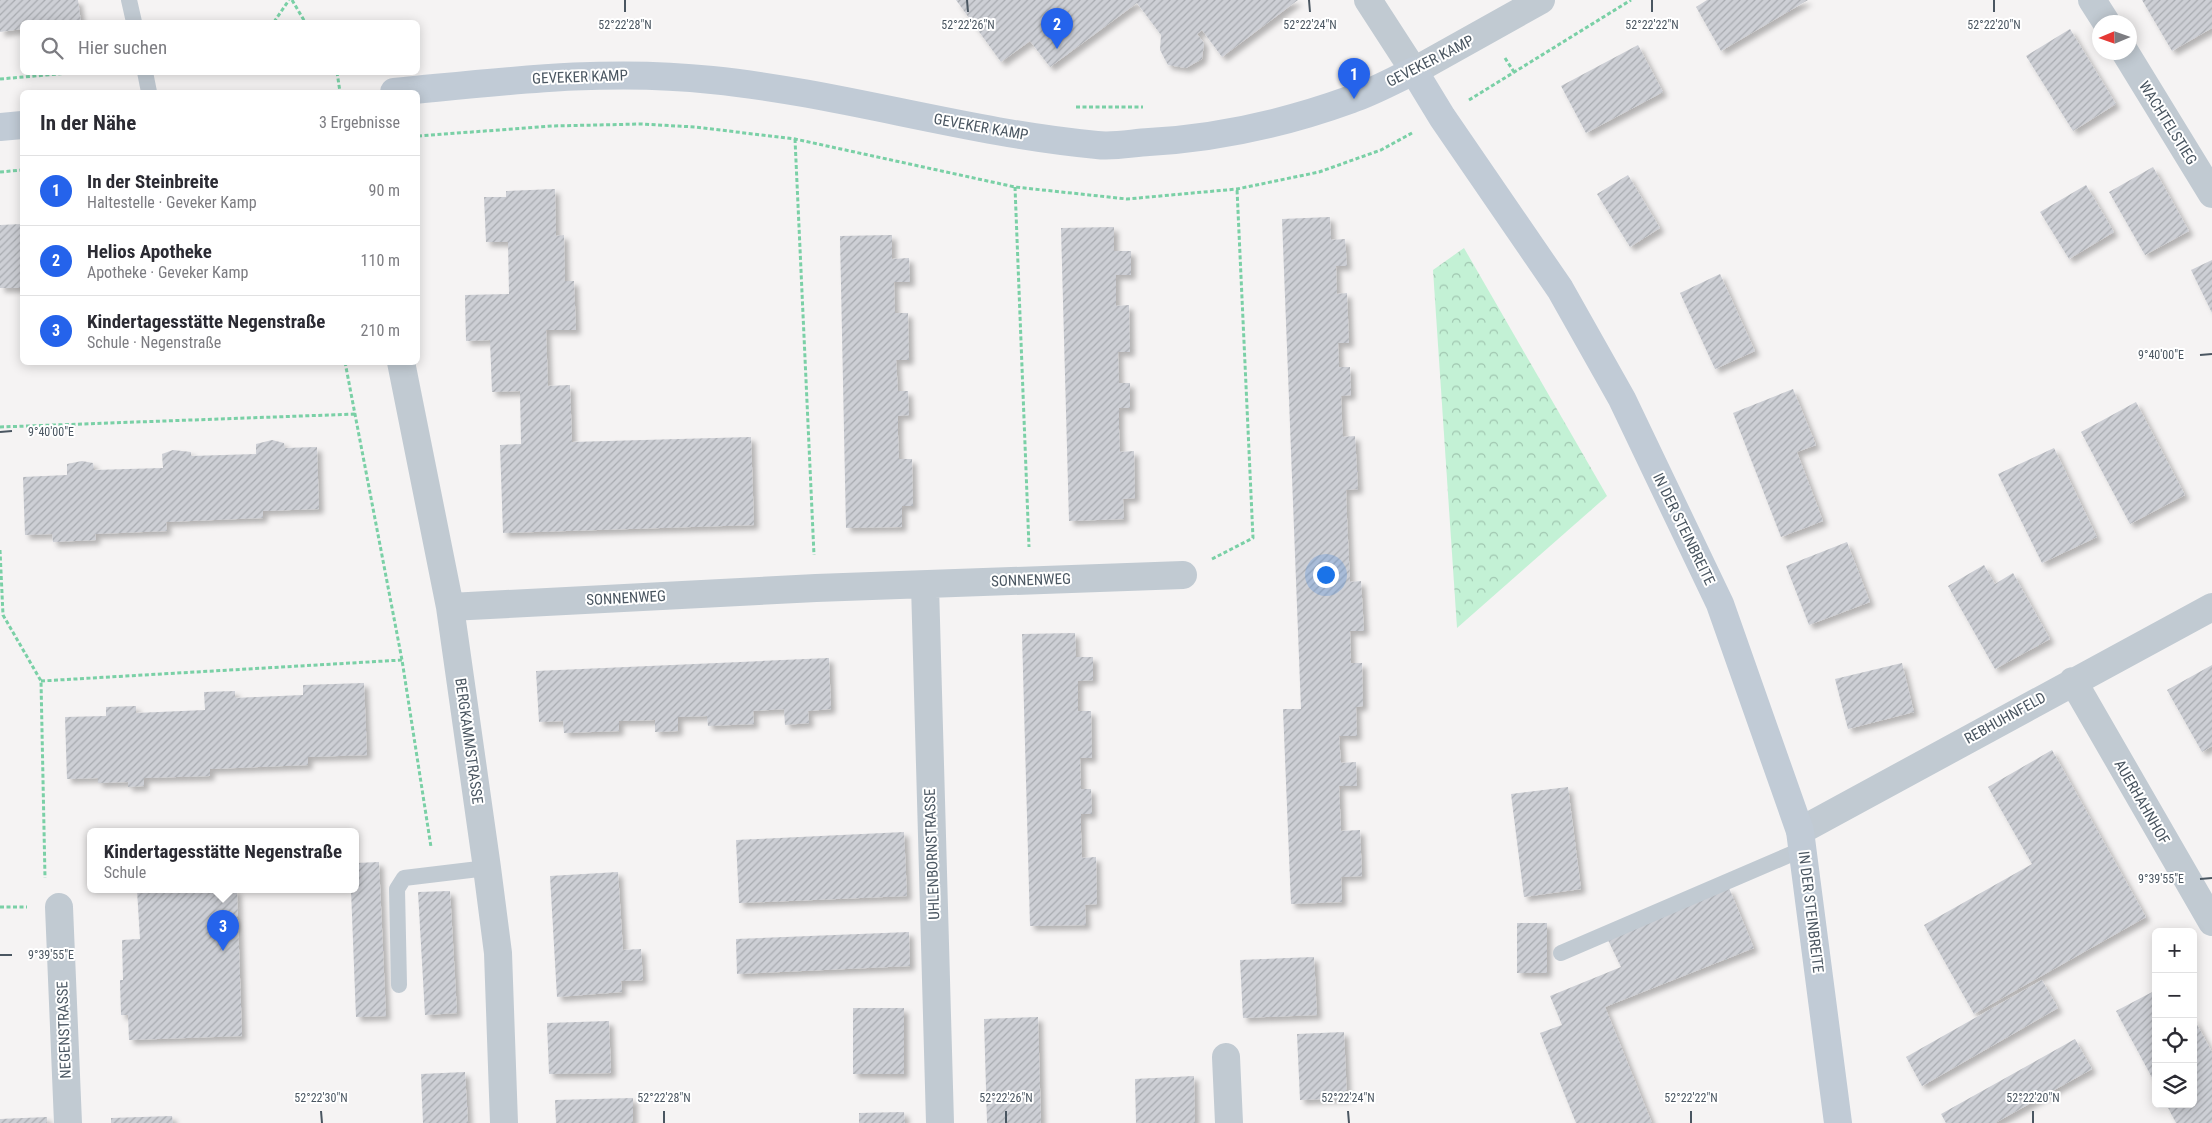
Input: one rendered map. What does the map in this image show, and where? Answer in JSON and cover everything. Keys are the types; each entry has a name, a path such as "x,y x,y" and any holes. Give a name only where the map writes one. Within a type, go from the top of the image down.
{"street":[{"name":"IN DER STEINBREITE","path":"1368,0 1442,117 1560,289 1622,399 1720,604 1801,840 1838,1123"},
{"name":"GEVEKER KAMP","path":"414,90 553,76 643,74 683,77 789,91 1012,133 1100,146 1168,141 1245,131 1354,99 1414,71 1540,0"},
{"path":"2092,0 2102,15"},
{"name":"WACHTELSTIEG","path":"2130,60 2212,194"},
{"path":"0,127 20,125"},
{"name":"BERGKAMMSTRASSE","path":"402,365 450,607 485,856 498,953 504,1123"},
{"name":"SONNENWEG","path":"450,607 816,588 1183,575"},
{"name":"UHLENBORNSTRASSE","path":"925,585 940,1123"},
{"name":"REBHUHNFELD","path":"1801,840 2073,681 2212,607"},
{"name":"AUERHAHNHOF","path":"2073,681 2212,922"},
{"name":"NEGENSTRASSE","path":"59,907 68,1123"},
{"path":"1226,1056 1229,1123"}],"lane":[{"path":"129,0 134,20"},
{"path":"146,75 150,90"},
{"path":"1561,953 1801,840"},
{"path":"400,985 397,889 404,878 485,856"}],"path":[{"path":"275,20 290,0 305,20"},
{"path":"0,79 46,75"},
{"path":"337,75 340,90"},
{"path":"1068,107 1144,107"},
{"path":"795,139 816,588"},
{"path":"0,172 20,170"},
{"path":"1015,188 1030,580"},
{"path":"1183,575 1253,538 1237,189"},
{"path":"346,365 402,660 431,850 485,856"},
{"path":"0,426 356,414"},
{"path":"0,550 3,615 41,681 46,890 59,907"},
{"path":"41,681 402,660"},
{"path":"0,907 59,907"}],"green space":[{"path":"1464,248 1607,496 1457,628 1433,270"}],"building":[{"path":"0,0 78,0 81,20 20,20 20,29 0,32"},
{"path":"956,0 1298,0 1222,57 1202,30 1197,34 1204,43 1202,59 1186,68 1168,65 1160,50 1161,35 1137,3 1050,67 1030,41 1001,62"},
{"path":"1707,0 1808,0 1721,51 1696,7"},
{"path":"2142,0 2212,0 2212,28 2172,51"},
{"path":"2070,29 2116,104 2073,131 2026,56"},
{"path":"1638,45 1663,92 1586,133 1561,86"},
{"path":"2153,167 2189,231 2145,255 2109,192"},
{"path":"1628,175 1660,228 1630,247 1597,194"},
{"path":"2086,185 2114,232 2069,259 2040,212"},
{"path":"555,189 556,236 564,235 565,281 574,281 576,330 546,330 548,386 570,385 572,442 751,437 754,525 503,533 500,445 521,444 520,391 492,392 490,340 466,341 465,295 509,294 508,242 486,242 484,197 506,197 506,191"},
{"path":"1330,217 1331,240 1345,239 1347,266 1336,266 1337,294 1347,293 1349,343 1338,343 1339,367 1350,367 1351,395 1341,396 1343,437 1355,436 1358,489 1346,490 1350,582 1361,581 1364,631 1350,631 1351,663 1362,663 1363,706 1356,707 1357,736 1339,736 1341,763 1356,762 1357,786 1339,786 1341,831 1360,830 1362,876 1341,877 1342,902 1291,904 1283,709 1301,709 1282,219"},
{"path":"20,224 20,288 0,288 0,225"},
{"path":"1114,227 1114,251 1131,251 1131,275 1116,275 1116,306 1129,305 1130,352 1118,352 1119,383 1130,383 1130,408 1119,408 1119,429 1120,452 1134,451 1135,498 1123,499 1124,519 1069,521 1061,228"},
{"path":"892,235 892,259 909,258 910,282 894,282 895,313 908,313 909,360 896,360 898,391 908,391 909,415 898,416 899,459 912,459 913,506 902,506 902,527 846,528 840,236"},
{"path":"2212,260 2212,313 2191,270"},
{"path":"1720,274 1755,351 1715,369 1680,293"},
{"path":"1793,389 1816,445 1797,452 1823,521 1781,537 1733,413"},
{"path":"2136,402 2185,495 2130,524 2081,432"},
{"path":"272,440 284,443 285,448 317,447 319,509 263,511 263,518 166,522 167,531 95,534 96,540 53,542 52,534 25,535 23,477 67,475 67,464 82,461 93,463 94,470 163,468 162,454 173,450 191,452 191,456 256,454 256,444"},
{"path":"2054,448 2097,537 2042,563 1998,474"},
{"path":"1847,542 1870,602 1809,625 1786,566"},
{"path":"1984,565 1995,584 2013,573 2050,639 1995,669 1948,586"},
{"path":"1075,633 1076,657 1093,657 1093,680 1078,681 1078,711 1091,711 1092,758 1080,758 1081,789 1091,789 1092,814 1081,814 1081,832 1082,858 1096,857 1097,904 1085,905 1086,925 1030,926 1022,634"},
{"path":"829,658 831,709 808,711 809,723 785,725 784,709 753,711 754,724 708,726 707,716 678,717 678,731 655,732 655,720 619,721 619,731 564,733 563,721 539,722 536,671"},
{"path":"1902,663 1914,712 1848,729 1835,679"},
{"path":"2212,665 2212,746 2202,752 2167,690"},
{"path":"364,683 367,755 308,757 308,765 210,769 210,776 144,778 144,786 128,787 128,782 98,783 98,778 67,779 65,717 106,716 106,707 136,706 136,713 205,710 204,692 235,691 235,698 303,695 303,685"},
{"path":"2052,750 2146,917 1974,1014 1924,925 2032,864 1988,787"},
{"path":"1568,787 1581,889 1524,897 1511,794"},
{"path":"904,832 907,896 739,903 736,840"},
{"path":"379,862 386,1016 356,1017 351,893 359,893 359,863"},
{"path":"618,872 623,950 641,949 643,980 621,981 622,992 557,997 550,876"},
{"path":"1729,888 1754,948 1605,1007 1652,1123 1576,1123 1540,1033 1562,1025 1550,996 1621,967 1607,938"},
{"path":"450,891 457,1013 425,1015 418,892"},
{"path":"137,893 237,893 242,1036 129,1040 128,1015 121,1015 120,980 123,980 122,940 140,939"},
{"path":"1517,923 1547,923 1547,973 1517,973"},
{"path":"909,932 910,966 737,974 736,939"},
{"path":"1314,957 1317,1015 1243,1018 1240,960"},
{"path":"2042,980 2058,1008 1922,1086 1906,1057"},
{"path":"2152,992 2152,1078 2116,1011"},
{"path":"853,1008 904,1008 904,1074 853,1074"},
{"path":"1038,1017 1041,1123 987,1123 984,1019"},
{"path":"609,1021 611,1073 549,1074 547,1023"},
{"path":"2197,1024 2212,1052 2212,1123 2176,1123 2168,1108 2197,1108"},
{"path":"1344,1032 1347,1098 1300,1100 1297,1034"},
{"path":"2075,1039 2092,1069 1995,1123 1946,1123 1941,1114"},
{"path":"465,1072 468,1123 423,1123 421,1074"},
{"path":"1194,1076 1195,1123 1136,1123 1135,1079"},
{"path":"633,1098 633,1123 556,1123 555,1100"},
{"path":"904,1112 905,1123 859,1123 859,1113"},
{"path":"172,1116 173,1123 111,1123 111,1118"},
{"path":"47,1117 47,1123 0,1123 0,1119"}],"place":[{"name":"Helios Apotheke","path":"1057,49"},
{"name":"In der Steinbreite","path":"1354,99"},
{"name":"Kindertagesstätte Negenstraße","path":"223,951"}]}
